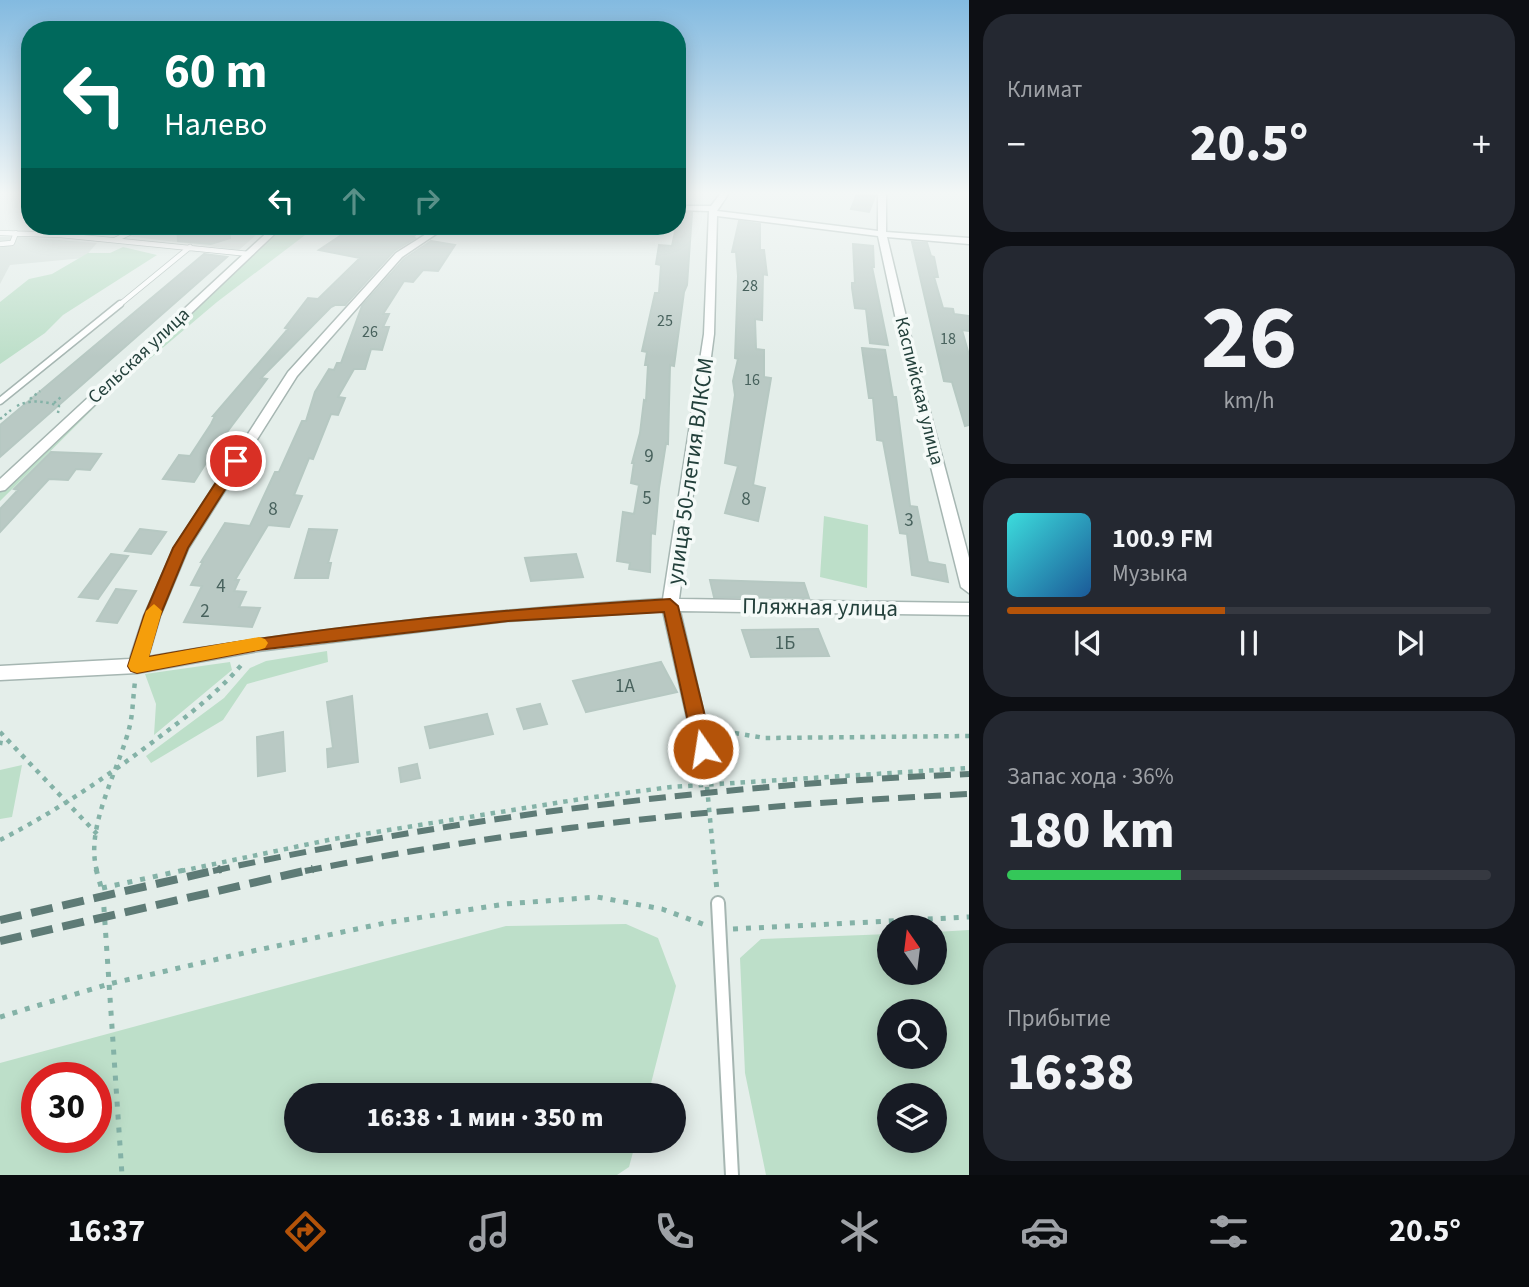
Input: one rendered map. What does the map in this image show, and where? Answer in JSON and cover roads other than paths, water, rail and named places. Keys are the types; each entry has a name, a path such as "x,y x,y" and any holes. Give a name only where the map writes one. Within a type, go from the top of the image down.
{"street":[{"name":"Сельская улица","path":"0,487 256,248"},
{"path":"137,666 152,616 181,548 292,374 399,255 410,248"},
{"name":"улица 50-летия ВЛКСМ","path":"703,749 670,606 709,334 712,248"},
{"name":"Каспийская улица","path":"885,248 913,371 969,587"},
{"name":"Пляжная улица","path":"0,673 137,666 258,644 508,615 670,606 969,609"}],"lane":[{"path":"0,401 189,248"},
{"path":"197,248 249,254"},
{"path":"718,903 732,1175"}],"railway":[{"path":"213,871 400,835 589,806 778,786 969,774"},
{"path":"305,871 470,842 636,820 802,804 969,794"},
{"path":"0,920 221,869"},
{"path":"0,941 313,869"}]}
